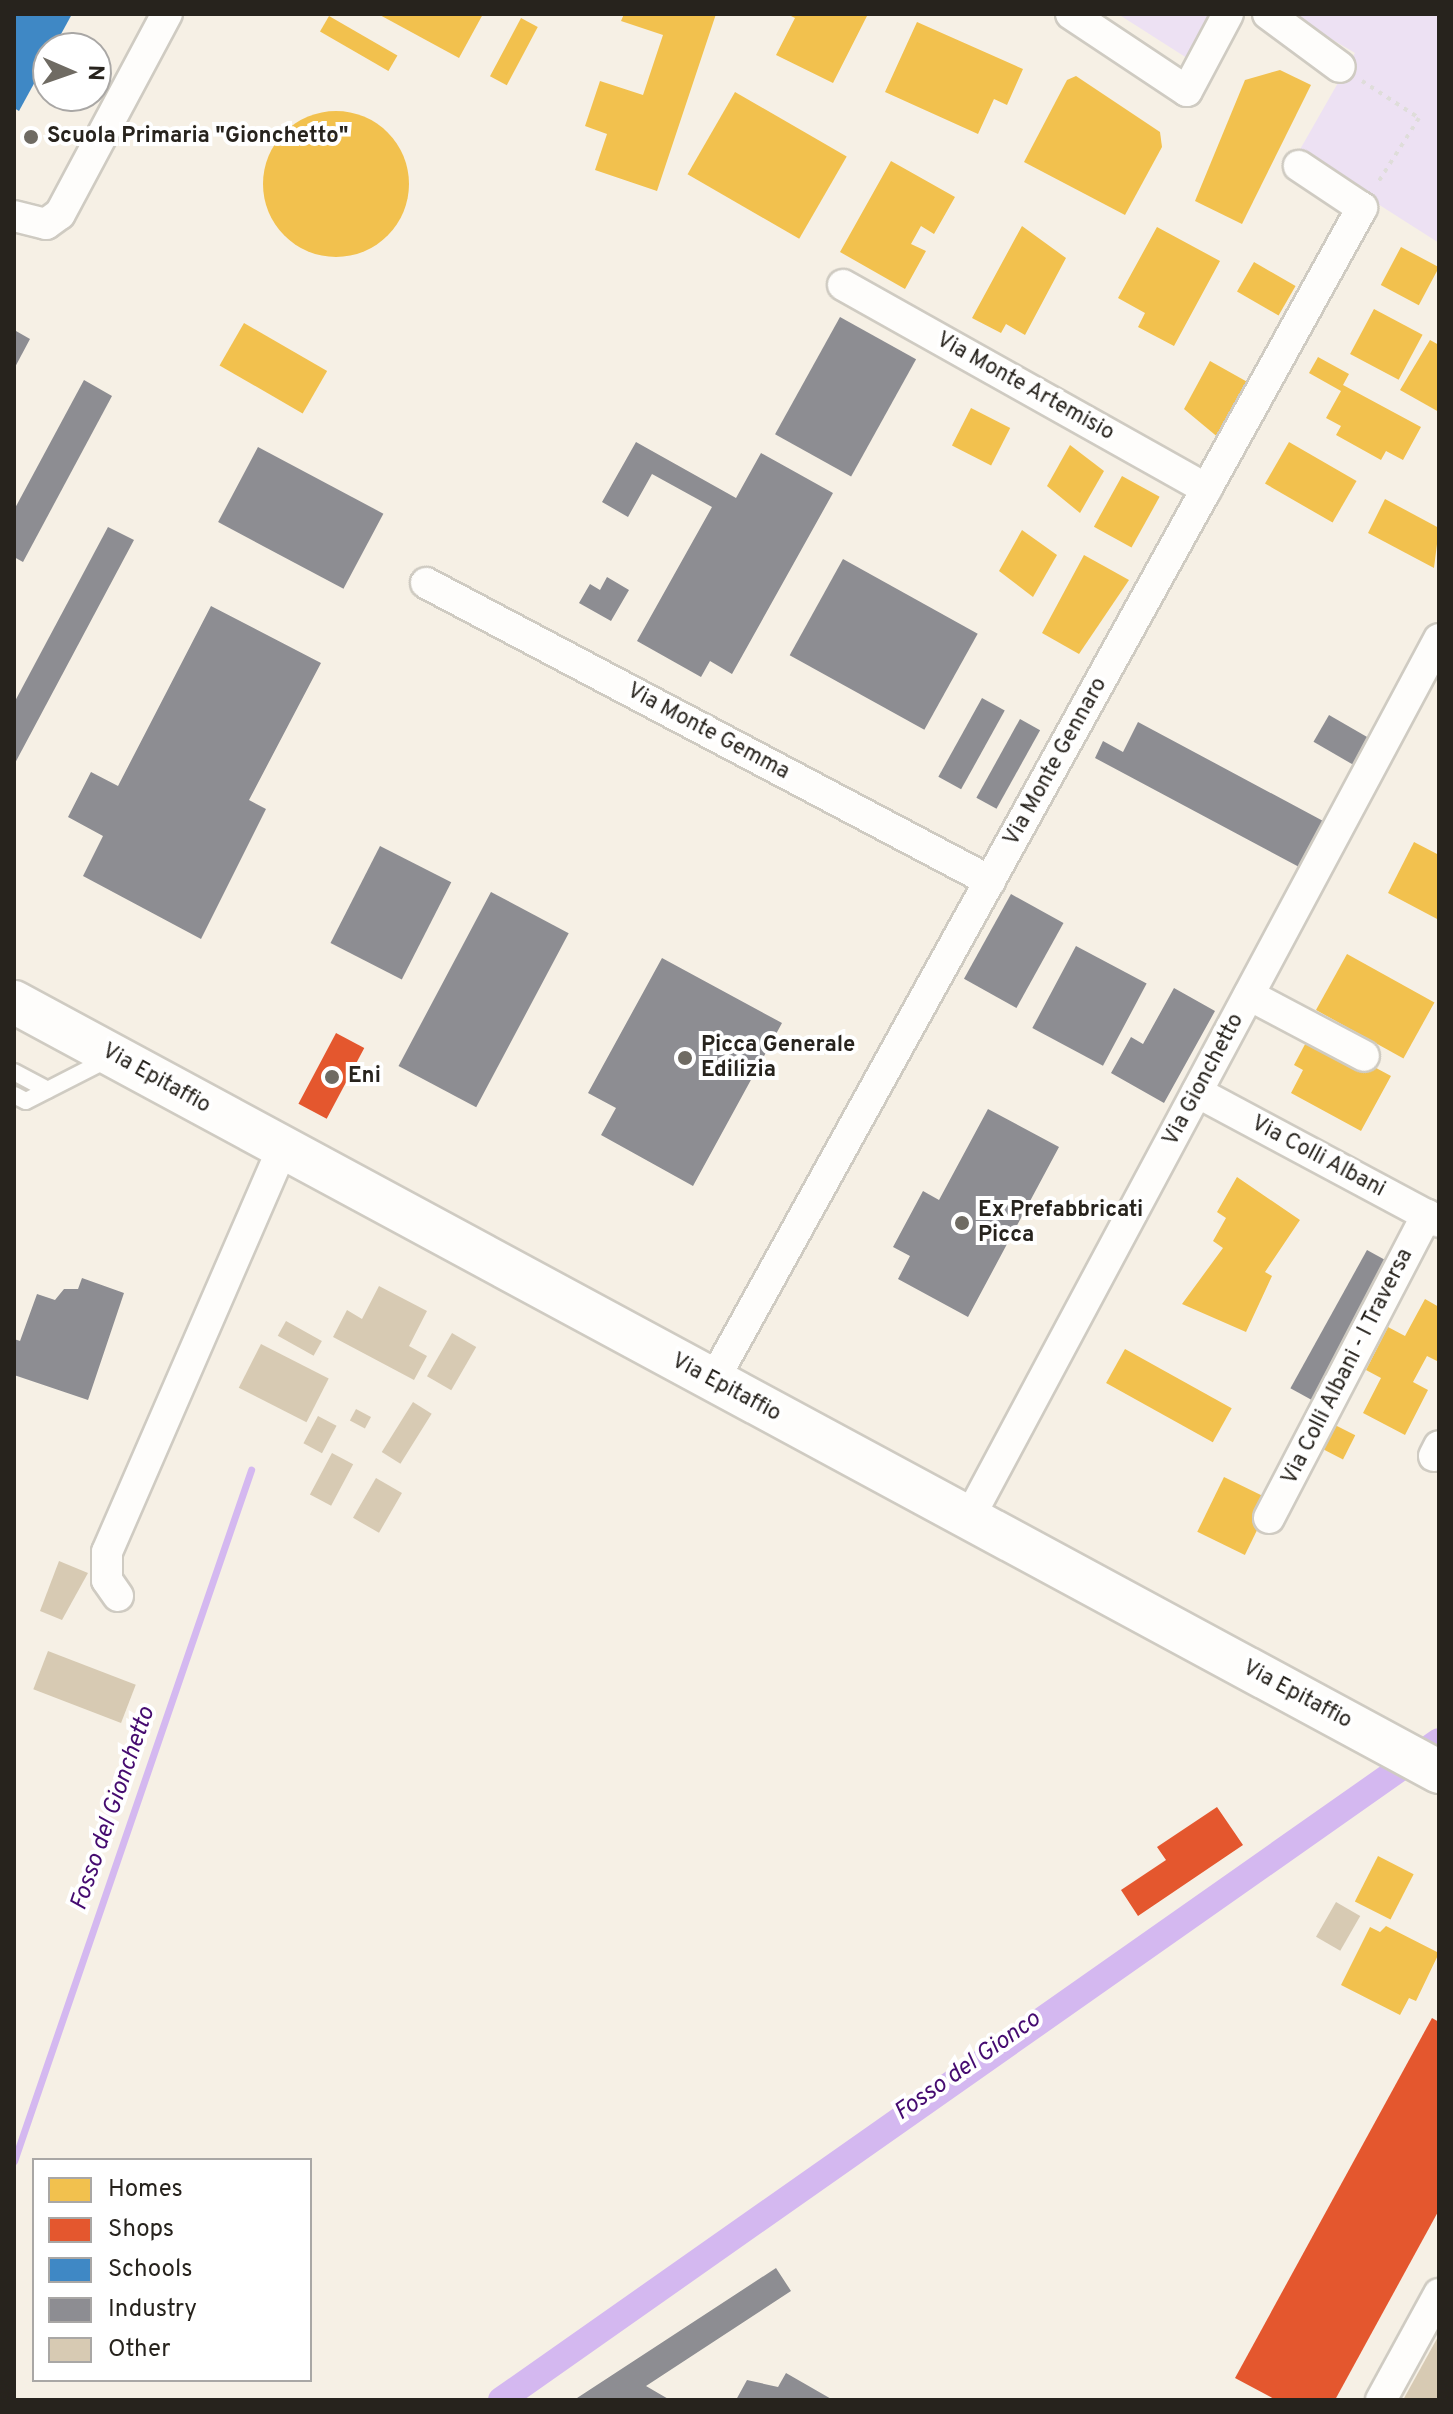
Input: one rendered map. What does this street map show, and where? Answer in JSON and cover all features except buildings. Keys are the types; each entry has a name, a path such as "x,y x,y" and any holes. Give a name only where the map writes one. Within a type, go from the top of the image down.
{"main road":[{"name":"Via Epitaffio","path":"14,1002 1439,1772"}],"street":[{"path":"14,216 46,224 60,214 167,14"},
{"path":"1071,14 1187,91 1228,14"},
{"path":"1268,14 1340,67"},
{"path":"1299,166 1362,208"},
{"name":"Via Monte Gennaro","path":"713,1381 1362,208"},
{"name":"Via Monte Artemisio","path":"843,285 1207,489"},
{"name":"Via Monte Gemma","path":"426,583 990,881"},
{"name":"Via Gionchetto","path":"968,1520 1439,639"},
{"path":"1249,995 1364,1056"},
{"name":"Via Colli Albani","path":"1197,1092 1433,1219"},
{"path":"118,1596 107,1580 107,1552 283,1148"},
{"name":"Via Colli Albani - I Traversa","path":"1269,1518 1433,1219"},
{"path":"1381,2400 1439,2294"}],"lane":[{"path":"14,1095 26,1101 114,1056"},
{"path":"14,1072 48,1090"}],"path":[{"path":"1340,67 1419,118 1362,208"}],"shaded area":[{"path":"1118,14 1219,14 1190,60"},
{"path":"1289,14 1439,14 1439,243 1298,153 1355,53"}],"waterway":[{"name":"Fosso del Gionchetto","path":"14,2161 251,1470"},
{"name":"Fosso del Gionco","path":"501,2400 1439,1741"}],"place":[{"name":"Scuola Primaria \"Gionchetto\"","path":"31,137"},
{"name":"Picca Generale Edilizia","path":"685,1058"},
{"name":"Eni","path":"332,1077"},
{"name":"Ex Prefabbricati Picca","path":"962,1223"}]}
